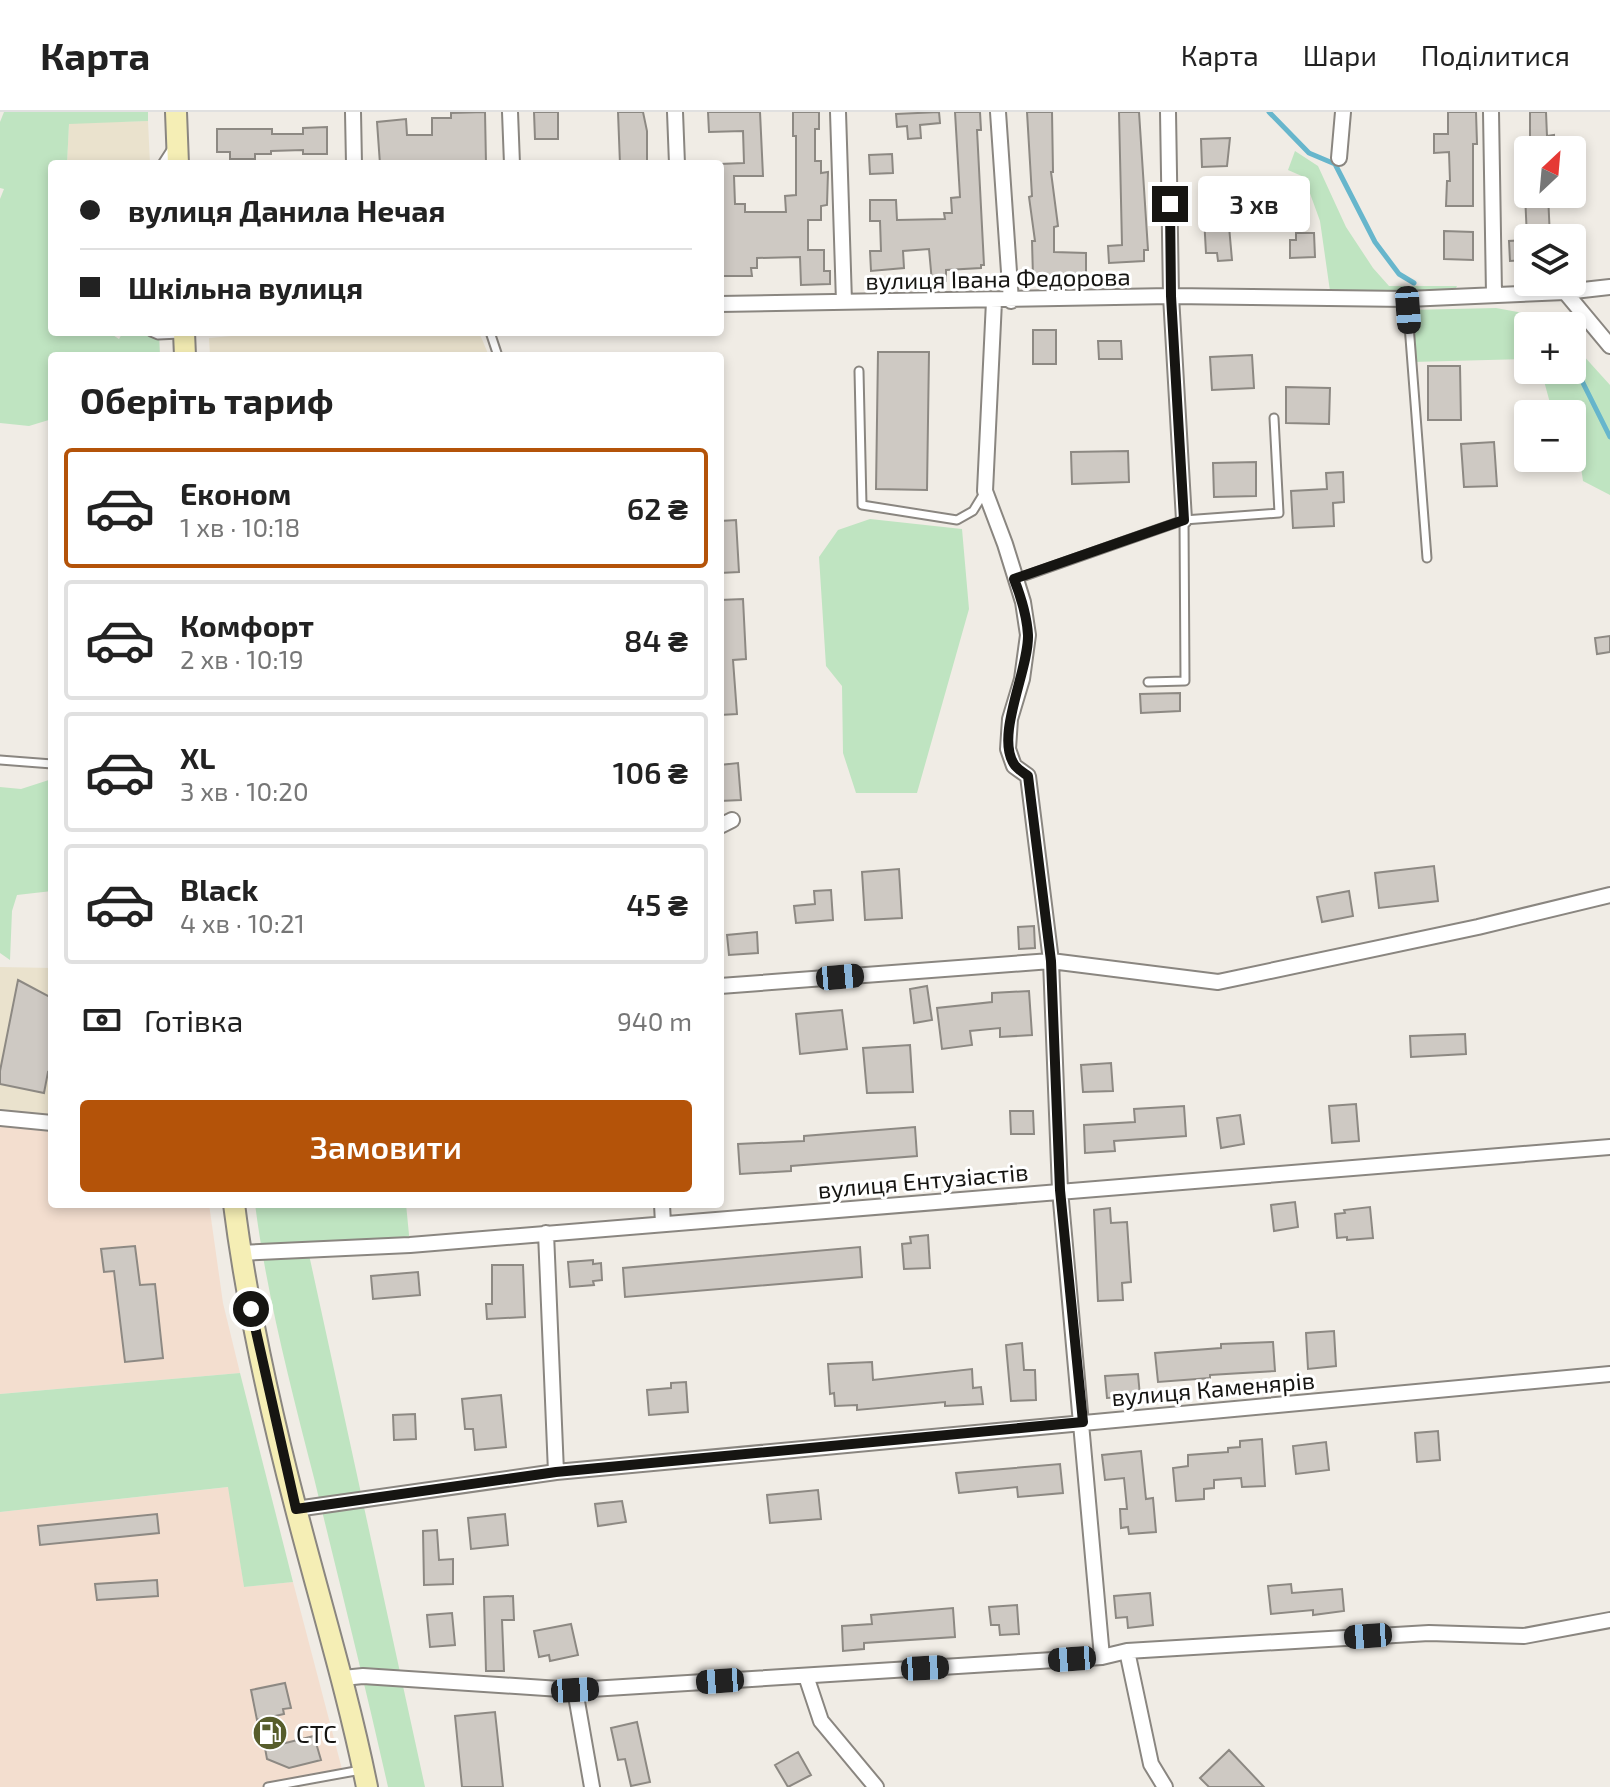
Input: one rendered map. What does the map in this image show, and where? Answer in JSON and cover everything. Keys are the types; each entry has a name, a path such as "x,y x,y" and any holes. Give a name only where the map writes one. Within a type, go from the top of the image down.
{"main road":[{"path":"176,112 178,160"},
{"path":"234,1208 240,1253 268,1393 296,1509 343,1678 365,1778"}],"street":[{"path":"353,112 354,160"},
{"path":"510,112 512,160"},
{"path":"675,112 677,160"},
{"path":"838,112 844,302"},
{"path":"998,112 1011,301"},
{"path":"1168,112 1171,296 1184,520"},
{"path":"1339,158 1343,112"},
{"path":"1491,112 1494,294"},
{"name":"вулиця Івана Федорова","path":"1586,290 1610,287"},
{"name":"вулиця Івана Федорова","path":"724,304 1171,296 1407,299 1514,293"},
{"path":"1568,296 1610,346"},
{"path":"994,301 985,491 1023,602 1028,635 1022,679 1010,719 1008,749 1014,766 1028,776 1051,961 1060,1190 1102,1657"},
{"path":"724,986 1051,961 1218,982 1478,927 1610,895"},
{"path":"0,1118 48,1123"},
{"name":"вулиця Ентузіастів","path":"240,1253 410,1245 1610,1147"},
{"path":"662,1208 663,1224"},
{"path":"546,1233 556,1472"},
{"name":"вулиця Каменярів","path":"296,1509 556,1472 1610,1374"},
{"path":"343,1678 363,1676 575,1690 1429,1633 1524,1636 1610,1620"},
{"path":"1127,1651 1151,1764 1165,1787"},
{"path":"806,1676 821,1721 876,1787"},
{"path":"575,1690 592,1787"}],"lane":[{"path":"165,160 177,142"},
{"path":"1407,299 1427,558"},
{"path":"859,371 862,505 957,520 973,511 985,491"},
{"path":"1014,579 1184,520 1279,513 1274,418"},
{"path":"1148,682 1185,681 1184,520"},
{"path":"0,760 48,764"},
{"path":"268,1787 365,1778"}],"shaded area":[{"path":"148,121 150,160 67,160 69,123"},
{"path":"481,336 487,352 210,352 209,338"},
{"path":"0,967 48,968 48,1123 0,1118"},
{"path":"0,1118 48,1123 48,1208 210,1208 223,1303 240,1373 0,1394"},
{"path":"229,1487 244,1587 293,1582 343,1773 268,1787 0,1787 0,1512"}],"green space":[{"path":"4,112 148,112 148,121 69,124 67,160 48,160 48,336 114,336 119,339 121,336 159,336 160,352 48,352 48,420 29,426 0,423 0,199 4,189 0,188 0,122"},
{"path":"1295,151 1318,166 1346,227 1389,286 1457,286 1452,296 1331,298 1320,221 1304,177 1288,170"},
{"path":"1496,308 1518,312 1514,312 1514,359 1412,362 1408,310"},
{"path":"1586,358 1610,385 1610,495 1583,481 1582,472 1586,472 1586,400 1549,400 1545,384 1586,384"},
{"path":"870,519 962,529 969,609 917,793 856,793 843,753 842,686 826,666 819,557 838,530"},
{"path":"48,780 48,891 17,895 12,911 10,960 0,953 0,787 21,789"},
{"path":"256,1208 406,1208 410,1245 308,1250 425,1787 388,1787 266,1273"},
{"path":"240,1373 293,1582 244,1587 228,1487 0,1512 0,1394"}],"building":[{"path":"485,112 486,160 380,160 377,122 406,119 407,135 432,135 432,118 451,118 451,113"},
{"path":"534,112 558,112 558,139 535,139"},
{"path":"618,112 643,112 647,131 647,160 620,160"},
{"path":"708,112 760,112 763,176 734,176 735,204 745,204 745,212 786,212 785,196 796,195 793,112 819,112 819,129 815,129 815,161 821,161 821,173 828,172 827,205 821,206 821,220 808,220 808,250 824,250 824,271 830,271 830,284 801,285 800,257 757,258 757,268 751,268 752,276 724,276 724,164 744,163 743,131 709,132"},
{"path":"939,112 940,123 920,125 921,138 908,139 907,126 897,127 896,114"},
{"path":"955,112 980,112 981,130 977,130 984,265 981,268 946,270 946,281 932,282 929,249 903,251 904,268 871,271 870,251 881,251 880,221 870,221 870,200 896,200 897,220 945,219 944,213 952,213 951,198 960,197"},
{"path":"1027,112 1052,112 1051,172 1058,226 1054,227 1054,252 1086,253 1086,276 1033,277 1032,241 1035,241 1029,197 1032,196"},
{"path":"1119,112 1139,112 1148,250 1144,250 1144,261 1109,263 1108,246 1122,245"},
{"path":"1448,112 1476,112 1473,206 1446,206 1447,181 1450,181 1449,152 1434,153 1434,134 1448,134"},
{"path":"1530,112 1546,112 1547,136 1530,136"},
{"path":"327,127 327,154 303,154 303,150 271,151 271,154 255,154 255,159 230,159 230,152 217,152 217,129 272,129 272,134 303,134 303,128"},
{"path":"1230,138 1227,166 1202,167 1201,139"},
{"path":"892,154 893,173 870,174 869,155"},
{"path":"1237,182 1238,214 1228,215 1232,260 1218,261 1217,253 1206,253 1203,199 1211,198 1210,192 1223,192 1222,183"},
{"path":"1526,208 1549,208 1549,224 1526,224"},
{"path":"1444,231 1473,232 1473,260 1444,259"},
{"path":"1296,233 1314,233 1315,257 1290,258 1290,240 1296,240"},
{"path":"1509,241 1514,241 1514,261 1510,261"},
{"path":"1033,330 1056,330 1056,364 1033,364"},
{"path":"1098,341 1121,341 1122,359 1099,359"},
{"path":"878,352 929,352 927,490 876,489"},
{"path":"1252,355 1254,388 1212,390 1210,357"},
{"path":"1428,366 1460,366 1461,420 1428,420"},
{"path":"1286,387 1330,388 1329,424 1286,423"},
{"path":"1494,442 1497,486 1464,487 1461,444"},
{"path":"1128,451 1129,482 1072,484 1071,452"},
{"path":"1256,462 1256,496 1214,497 1213,463"},
{"path":"1343,472 1344,502 1333,503 1334,526 1293,528 1291,491 1327,489 1326,473"},
{"path":"736,520 739,572 724,573 724,521"},
{"path":"743,599 746,659 733,660 737,714 724,715 724,600"},
{"path":"1610,636 1610,652 1597,654 1595,638"},
{"path":"1180,693 1180,711 1141,713 1140,694"},
{"path":"738,763 741,800 724,801 724,765"},
{"path":"1434,866 1438,901 1379,908 1375,873"},
{"path":"899,869 902,918 865,920 862,872"},
{"path":"831,890 833,920 796,923 794,906 815,904 814,891"},
{"path":"1349,891 1353,916 1322,922 1317,897"},
{"path":"1034,926 1035,948 1019,949 1018,927"},
{"path":"757,932 758,953 729,955 727,935"},
{"path":"18,980 48,996 48,1072 44,1093 0,1084"},
{"path":"927,986 932,1020 914,1023 910,989"},
{"path":"1029,991 1032,1035 1000,1037 1000,1028 970,1031 972,1045 942,1049 937,1008 992,1002 992,993"},
{"path":"842,1010 847,1049 800,1054 796,1014"},
{"path":"1465,1034 1466,1054 1411,1057 1410,1036"},
{"path":"910,1045 913,1092 867,1093 863,1048"},
{"path":"1111,1063 1113,1091 1083,1092 1081,1065"},
{"path":"1356,1104 1359,1141 1332,1143 1329,1106"},
{"path":"1184,1106 1186,1136 1114,1141 1115,1151 1085,1153 1084,1125 1135,1122 1134,1109"},
{"path":"1010,1111 1033,1111 1034,1134 1011,1134"},
{"path":"1240,1115 1244,1144 1221,1148 1217,1118"},
{"path":"915,1127 917,1156 791,1166 791,1171 740,1174 738,1144 804,1141 804,1136"},
{"path":"1295,1202 1298,1227 1274,1231 1271,1205"},
{"path":"1370,1207 1373,1238 1337,1238 1335,1214"},
{"path":"1110,1208 1111,1223 1127,1222 1131,1282 1122,1283 1123,1300 1098,1301 1094,1210"},
{"path":"928,1235 930,1268 904,1269 902,1244 911,1243 910,1237"},
{"path":"135,1246 140,1285 155,1284 163,1358 125,1362 114,1271 104,1272 101,1249"},
{"path":"860,1247 862,1277 625,1297 623,1268"},
{"path":"593,1260 593,1264 601,1263 602,1280 593,1281 594,1285 570,1287 568,1262"},
{"path":"492,1265 523,1265 525,1317 487,1319 486,1304 492,1304"},
{"path":"418,1272 420,1295 373,1299 371,1276"},
{"path":"1334,1331 1336,1366 1308,1369 1306,1333"},
{"path":"1273,1342 1275,1371 1158,1382 1155,1353 1221,1348 1221,1344"},
{"path":"1022,1343 1024,1370 1035,1370 1036,1400 1011,1401 1006,1345"},
{"path":"872,1362 873,1380 972,1369 973,1388 981,1387 983,1404 945,1406 945,1402 857,1410 857,1405 835,1406 834,1393 830,1394 828,1364"},
{"path":"1138,1374 1140,1396 1107,1398 1105,1376"},
{"path":"686,1382 688,1412 649,1415 647,1390 671,1388 671,1383"},
{"path":"501,1395 506,1447 475,1450 473,1429 465,1429 462,1399"},
{"path":"415,1414 416,1439 394,1440 393,1415"},
{"path":"1438,1431 1440,1460 1417,1462 1415,1433"},
{"path":"1262,1439 1265,1486 1242,1487 1241,1478 1214,1480 1214,1488 1204,1489 1204,1499 1176,1501 1173,1468 1188,1466 1188,1455 1228,1452 1228,1448 1240,1447 1240,1441"},
{"path":"1326,1442 1329,1470 1296,1474 1293,1446"},
{"path":"1141,1451 1146,1499 1153,1498 1156,1532 1129,1534 1128,1527 1121,1528 1120,1509 1127,1509 1124,1478 1105,1480 1102,1455"},
{"path":"1060,1464 1063,1493 1018,1497 1017,1487 959,1493 956,1473"},
{"path":"818,1490 821,1519 770,1523 767,1495"},
{"path":"622,1501 626,1522 598,1526 595,1504"},
{"path":"157,1514 159,1533 40,1545 38,1526"},
{"path":"505,1514 508,1545 471,1549 468,1518"},
{"path":"437,1530 439,1560 453,1559 453,1584 424,1585 423,1531"},
{"path":"157,1580 158,1596 97,1600 95,1584"},
{"path":"1291,1584 1292,1593 1342,1589 1344,1611 1313,1615 1313,1610 1271,1614 1268,1586"},
{"path":"1150,1593 1153,1625 1128,1628 1127,1617 1116,1618 1114,1596"},
{"path":"513,1596 514,1620 502,1620 504,1671 486,1671 484,1597"},
{"path":"1017,1605 1019,1634 1000,1635 999,1625 991,1625 989,1607"},
{"path":"953,1608 955,1637 864,1643 864,1649 843,1651 842,1626 872,1624 871,1615"},
{"path":"452,1613 455,1645 430,1647 427,1615"},
{"path":"571,1624 578,1655 550,1661 549,1655 539,1657 534,1631"},
{"path":"285,1683 291,1708 283,1709 284,1714 257,1720 251,1690"},
{"path":"495,1712 503,1787 462,1787 455,1716"},
{"path":"637,1722 650,1782 631,1786 625,1759 618,1760 611,1728"},
{"path":"314,1736 321,1760 289,1768 267,1759 265,1748"},
{"path":"1229,1750 1264,1787 1209,1787 1200,1778"},
{"path":"798,1752 811,1775 788,1787 775,1765"}],"waterway":[{"path":"1269,112 1309,153 1335,164 1375,242 1399,274 1414,283"},
{"path":"1584,384 1610,437"}],"place":[{"name":"СТС","path":"270,1733"}],"route":[{"path":"251,1309 296,1509 556,1472 1083,1422 1060,1190 1051,961 1032,795 1028,776 1014,766 1008,749 1010,719 1022,679 1028,635 1023,602 1014,579 1184,520 1171,296 1170,204"}]}
